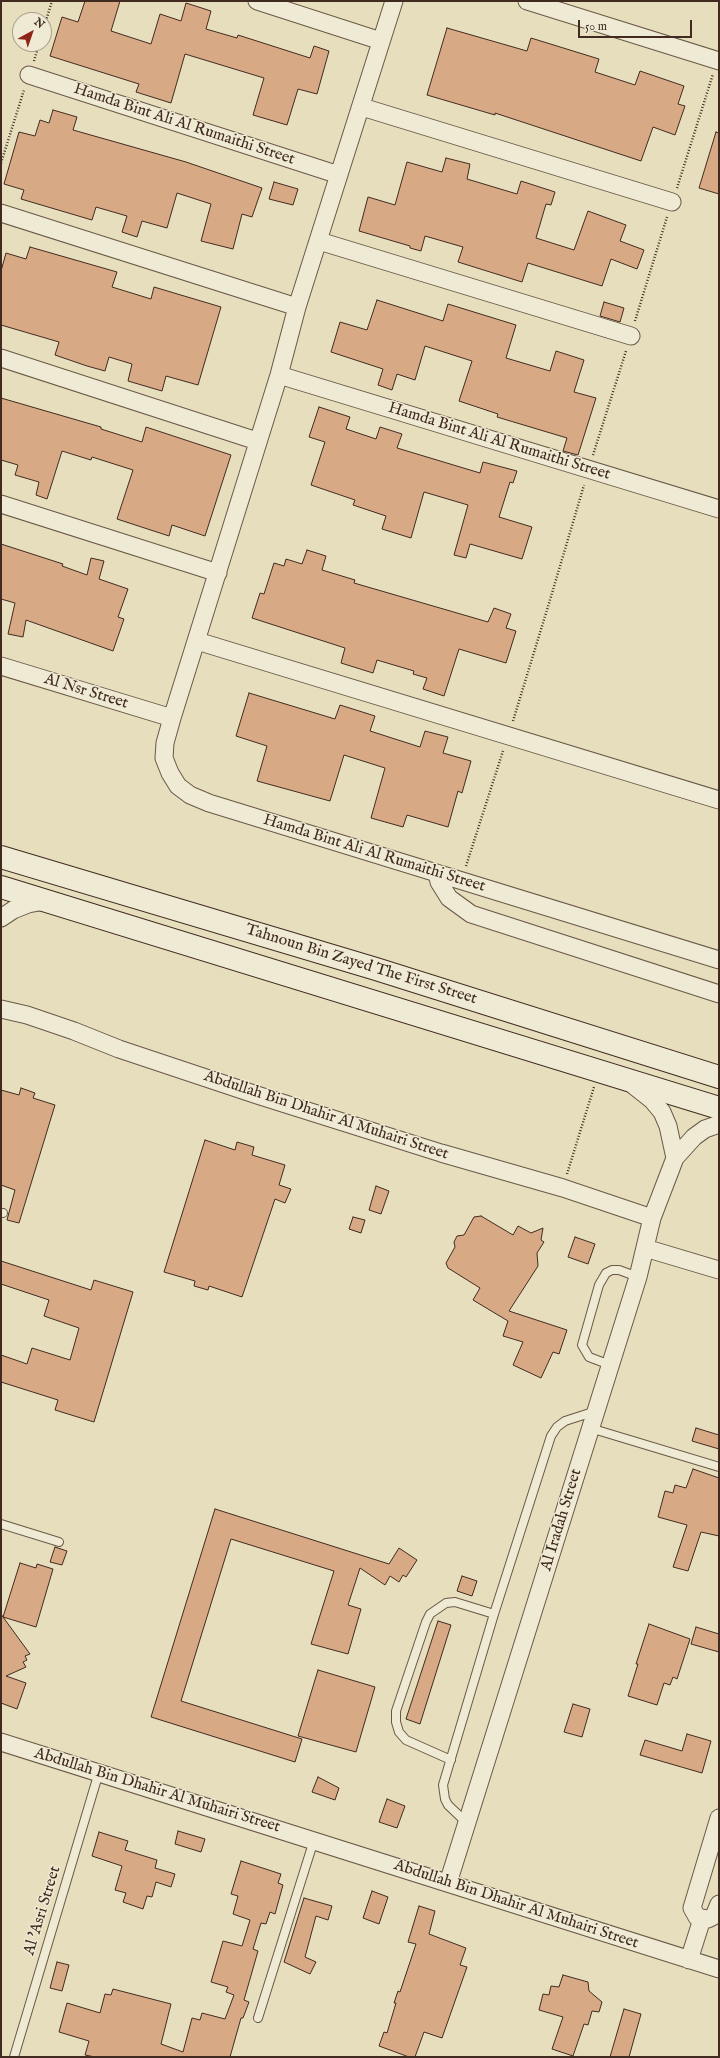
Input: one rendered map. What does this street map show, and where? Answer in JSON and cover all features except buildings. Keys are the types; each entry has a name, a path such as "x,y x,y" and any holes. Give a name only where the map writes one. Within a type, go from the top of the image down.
{"street":[{"path":"258,1 381,41"},
{"name":"Hamda Bint Ali Al Rumaithi Street","path":"394,1 362,107 297,307 279,375 257,441 218,573 172,718 165,743 164,758 170,773 178,786 190,795 209,803 719,960"},
{"path":"527,1 719,61"},
{"name":"Hamda Bint Ali Al Rumaithi Street","path":"29,75 339,175"},
{"path":"362,107 672,202"},
{"path":"1,213 297,307"},
{"path":"319,241 630,336"},
{"path":"1,358 257,441"},
{"name":"Hamda Bint Ali Al Rumaithi Street","path":"279,375 719,509"},
{"path":"1,504 218,573"},
{"path":"197,640 719,800"},
{"name":"Al Nsr Street","path":"1,666 172,718"},
{"name":"Tahnoun Bin Zayed The First Street","path":"1,857 391,973 719,1077"},
{"path":"437,873 441,886 449,898 471,914 719,994"},
{"name":"Tahnoun Bin Zayed The First Street","path":"1,887 719,1108"},
{"path":"1,918 13,910 28,904 45,900"},
{"name":"Abdullah Bin Dhahir Al Muhairi Street","path":"1,1009 27,1015 74,1030 119,1049 257,1095 441,1153 563,1188 652,1218"},
{"path":"626,1080 652,1100 662,1112 668,1126 675,1158"},
{"name":"Al Iradah Street","path":"448,1883 468,1824 638,1277 652,1218 675,1158 694,1137 705,1129 719,1124"},
{"path":"645,1248 719,1270"},
{"name":"Abdullah Bin Dhahir Al Muhairi Street","path":"1,1742 719,1969"},
{"path":"719,1818 693,1902 694,1913 702,1919 708,1919 714,1916 719,1904"},
{"path":"689,1960 702,1919"}],"lane":[{"path":"610,1365 588,1357 582,1346 599,1285 606,1273 612,1270 619,1270 638,1277"},
{"path":"468,1824 453,1810 445,1799 443,1785 494,1614 551,1436 557,1427 565,1421 596,1411"},
{"path":"590,1428 719,1467"},
{"path":"1,1524 60,1542"},
{"path":"451,1760 406,1740 397,1727 396,1711 430,1614 446,1603 455,1602 494,1614"},
{"name":"Al 'Asri Street","path":"14,2057 99,1772"},
{"path":"258,2018 314,1840"}],"path":[{"path":"49,12 52,1"},
{"path":"1,163 36,52"},
{"path":"563,1188 599,1071"}]}
